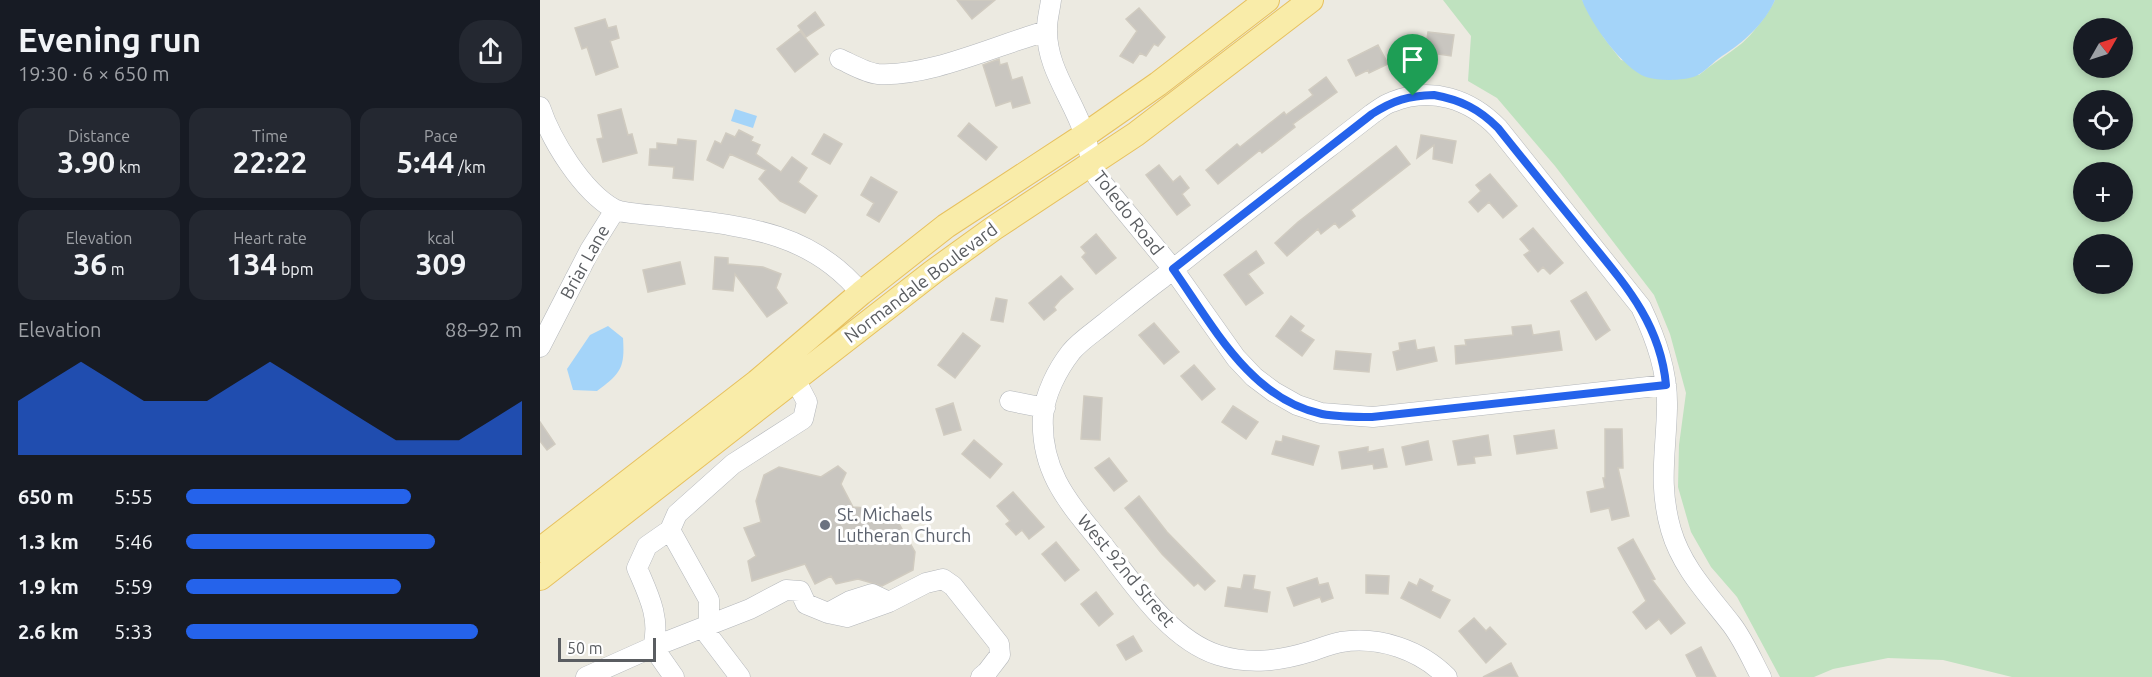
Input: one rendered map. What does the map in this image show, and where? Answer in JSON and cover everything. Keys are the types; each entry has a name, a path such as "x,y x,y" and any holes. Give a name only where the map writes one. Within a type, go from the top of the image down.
{"main road":[{"name":"Normandale Boulevard","path":"540,550 757,382 861,293 946,226 1086,135 1195,58 1267,0"},
{"name":"Normandale Boulevard","path":"540,578 933,272 1176,105 1311,0"}],"street":[{"name":"Toledo Road","path":"1051,0 1047,31 1053,65 1086,135 1091,165 1098,177 1173,269 1236,358 1254,377 1274,392 1289,401 1321,413 1372,417 1666,385"},
{"path":"840,59 876,74 901,73 945,64 1047,31"},
{"name":"West 92nd Street","path":"1447,677 1438,668 1416,654 1392,645 1366,641 1340,643 1279,669 1218,655 1195,644 1174,629 1157,612 1070,504 1047,462 1044,439 1045,408 1058,370 1072,351 1372,114 1391,102 1413,96 1434,95 1453,99 1477,110 1498,128 1641,307 1656,338 1665,372 1668,406 1662,471 1671,532 1699,586 1734,627 1761,677"},
{"path":"540,107 547,128 561,153 595,194 615,210 735,225 779,235 835,266 861,293"},
{"name":"Briar Lane","path":"540,348 590,250 615,210"},
{"path":"653,647 657,633 655,611 637,568 647,546 670,530 677,514 733,464 803,419 807,402 795,379"},
{"path":"1010,401 1045,408"},
{"path":"670,530 709,600 708,635 740,677"},
{"path":"586,677 653,647 750,609 786,590 800,591 806,604 828,613 850,601 872,594 889,602 926,583 943,579 953,585 999,644 1000,655 981,677"},
{"path":"653,647 674,677"}],"green space":[{"path":"1443,0 1582,0 1604,38 1621,60 1699,75 1745,40 1765,17 1775,0 2152,0 2152,677 2012,677 1943,660 1888,658 1833,669 1814,677 1780,677 1737,597 1711,567 1691,532 1678,487 1679,445 1686,393 1670,334 1654,295 1555,166 1497,98 1468,81 1471,36"}],"water":[{"path":"1582,0 1775,0 1753,32 1703,72 1691,78 1671,80 1646,77 1627,64 1599,32"},
{"path":"735,109 757,116 753,128 731,121"},
{"path":"608,326 623,338 620,369 597,391 573,390 567,369 590,335"}],"building":[{"path":"957,0 995,0 972,19"},
{"path":"1139,8 1165,37 1158,46 1154,44 1146,56 1140,53 1133,63 1120,56 1137,31 1126,19"},
{"path":"815,12 824,25 806,37 798,26"},
{"path":"605,19 608,28 616,26 619,38 610,41 618,67 596,75 587,47 582,49 575,28"},
{"path":"800,31 818,54 795,72 777,49"},
{"path":"1428,32 1454,35 1451,56 1425,52"},
{"path":"1378,45 1388,64 1356,76 1348,60"},
{"path":"999,59 1000,65 1007,63 1012,80 1022,77 1030,103 1013,108 1011,101 996,106 983,65"},
{"path":"1326,77 1337,92 1293,124 1295,127 1262,153 1260,150 1218,184 1206,170 1237,144 1240,147 1284,112 1286,115 1313,95 1309,90"},
{"path":"621,109 628,135 632,134 637,153 603,162 597,139 603,138 598,115"},
{"path":"969,123 997,147 986,160 958,136"},
{"path":"739,130 753,137 751,141 760,145 756,154 781,172 792,157 807,168 798,182 817,196 805,213 780,201 759,179 766,170 730,154 723,168 707,160 715,141 721,144 726,133 735,137"},
{"path":"824,134 842,144 830,164 812,154"},
{"path":"1421,135 1456,141 1452,163 1433,159 1434,145 1417,158"},
{"path":"678,139 696,141 693,180 673,178 674,167 649,165 650,149 657,149 657,143 677,145"},
{"path":"1396,146 1410,164 1351,210 1355,216 1339,228 1335,223 1321,234 1318,229 1287,256 1275,243 1298,222"},
{"path":"1159,165 1173,182 1180,176 1189,188 1182,194 1190,205 1177,215 1146,175"},
{"path":"1490,174 1517,206 1503,218 1489,202 1478,212 1469,202 1481,191 1476,185"},
{"path":"871,177 897,192 879,222 867,215 874,203 861,195"},
{"path":"1533,228 1563,263 1550,274 1543,267 1538,272 1524,255 1530,251 1520,239"},
{"path":"1096,234 1116,258 1096,274 1082,257 1086,253 1081,247"},
{"path":"1256,251 1264,263 1248,274 1263,293 1246,305 1224,275"},
{"path":"715,257 728,258 728,264 763,267 781,274 776,288 787,303 767,317 735,274 733,291 713,289"},
{"path":"680,262 685,284 648,292 643,270"},
{"path":"1061,276 1073,289 1060,300 1054,307 1056,310 1044,320 1029,303"},
{"path":"1586,292 1610,330 1596,340 1571,301"},
{"path":"996,298 1007,300 1003,322 991,320"},
{"path":"1291,316 1304,326 1300,331 1314,340 1302,356 1276,336"},
{"path":"1154,323 1179,352 1164,364 1139,335"},
{"path":"1531,325 1533,335 1559,331 1562,350 1456,364 1455,346 1466,345 1465,340 1513,335 1512,327"},
{"path":"963,333 980,346 955,378 938,365"},
{"path":"1415,340 1417,350 1434,347 1437,361 1397,370 1393,352 1400,350 1399,343"},
{"path":"1336,351 1371,354 1369,372 1334,369"},
{"path":"1194,365 1215,389 1202,400 1181,376"},
{"path":"1084,396 1102,398 1100,440 1081,439"},
{"path":"953,403 961,430 944,435 936,409"},
{"path":"1233,406 1258,422 1246,439 1222,422"},
{"path":"540,422 555,444 547,450 540,441"},
{"path":"1605,429 1622,429 1623,468 1618,468 1629,516 1612,520 1609,508 1591,512 1587,492 1605,488 1603,478 1605,478"},
{"path":"1554,430 1557,448 1517,454 1514,436"},
{"path":"1488,435 1491,455 1474,457 1475,463 1458,465 1453,441"},
{"path":"1283,436 1319,446 1313,465 1272,454 1276,441 1282,442"},
{"path":"974,440 1002,464 990,478 962,454"},
{"path":"1428,441 1432,460 1406,465 1402,447"},
{"path":"1368,447 1368,452 1383,449 1387,467 1374,469 1373,464 1342,469 1339,452"},
{"path":"1109,458 1127,481 1114,491 1095,468"},
{"name":"St. Michaels Lutheran Church","path":"838,466 846,473 841,484 853,507 867,508 876,523 897,520 915,552 913,570 882,586 858,579 836,584 831,576 815,584 805,564 752,581 748,561 756,556 744,528 761,522 756,501 764,475 779,467 821,477"},
{"path":"1013,492 1044,527 1029,539 1022,530 1016,535 1006,524 1010,521 997,506"},
{"path":"1139,496 1167,532 1215,581 1205,590 1198,583 1194,586 1162,554 1125,508"},
{"path":"1633,539 1655,579 1652,580 1685,623 1671,634 1659,619 1646,629 1633,612 1646,601 1618,548"},
{"path":"1056,542 1079,570 1065,581 1042,554"},
{"path":"1244,575 1255,576 1253,589 1270,592 1267,612 1225,606 1228,587 1241,589"},
{"path":"1366,575 1389,576 1388,594 1366,593"},
{"path":"1317,578 1319,585 1328,583 1333,598 1322,602 1320,597 1294,606 1287,588"},
{"path":"1420,579 1433,586 1431,591 1450,600 1440,618 1401,598 1409,582 1417,586"},
{"path":"1096,592 1113,614 1099,626 1081,604"},
{"path":"1474,618 1486,631 1490,627 1506,644 1486,663 1459,631"},
{"path":"1133,636 1142,651 1126,660 1117,645"},
{"path":"1701,647 1716,677 1697,677 1686,655"},
{"path":"1511,663 1518,677 1483,677"}],"place":[{"name":"St. Michaels Lutheran Church","path":"825,525"}],"route":[{"path":"1434,95 1469,105 1485,115 1498,128 1641,307 1656,338 1666,385 1372,417 1347,417 1321,413 1297,405 1254,377 1236,358 1173,269 1372,114 1391,102 1413,96 1434,95"}]}
